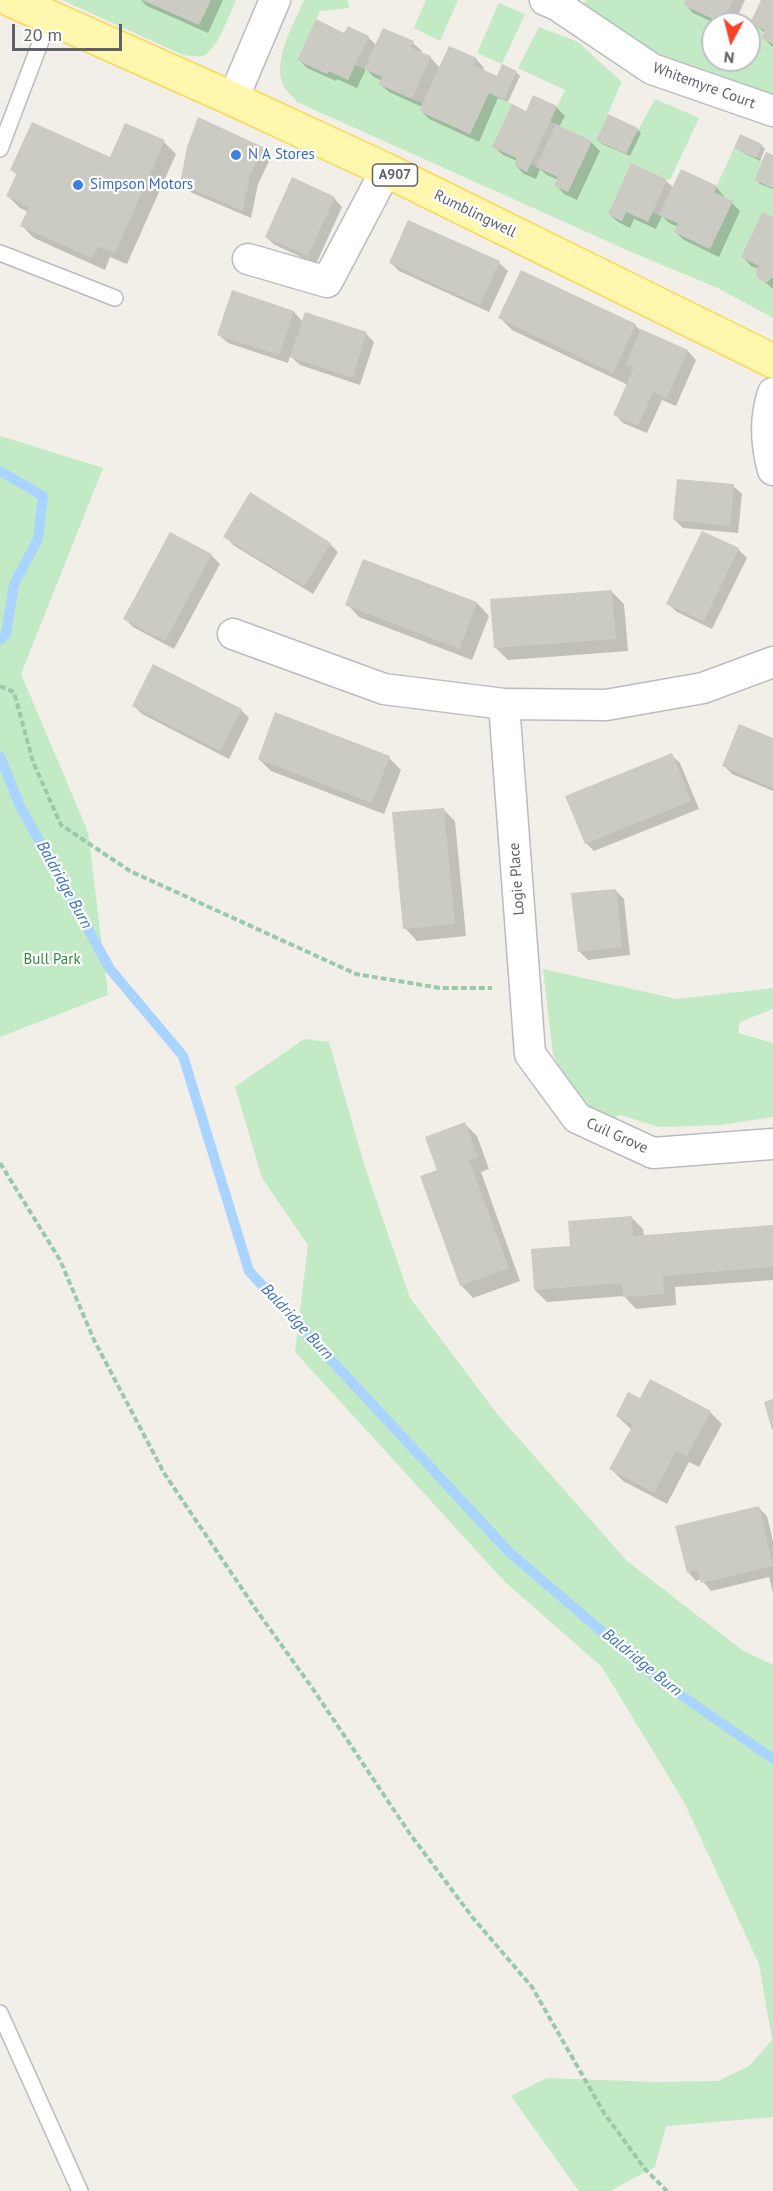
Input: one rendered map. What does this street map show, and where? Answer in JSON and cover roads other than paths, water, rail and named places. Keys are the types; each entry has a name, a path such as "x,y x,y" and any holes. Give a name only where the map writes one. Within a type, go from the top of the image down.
{"main road":[{"name":"Rumblingwell","path":"11,0 386,170 773,361"}],"street":[{"path":"233,99 274,0"},
{"name":"Whitemyre Court","path":"546,0 557,4 652,69 773,111"},
{"path":"248,259 327,282 386,170"},
{"path":"773,393 767,410 769,456 773,470"},
{"path":"233,634 384,689 504,704 606,705 703,688 773,662"},
{"name":"Logie Place","path":"504,704 530,1054"},
{"name":"Cuil Grove","path":"530,1054 577,1118 653,1153 773,1144"}],"lane":[{"path":"0,149 50,17"},
{"path":"0,253 115,298"},
{"path":"0,2013 80,2191"}],"waterway":[{"name":"Baldridge Burn","path":"0,471 43,496 38,539 14,584 6,634 0,640"},
{"name":"Baldridge Burn","path":"0,756 20,806 110,969 183,1056 249,1271 509,1552 655,1677 773,1759"}],"place":[{"name":"N A Stores","path":"236,155"},
{"name":"Simpson Motors","path":"78,185"}],"park label":[{"name":"Bull Park","path":"52,960"}]}
